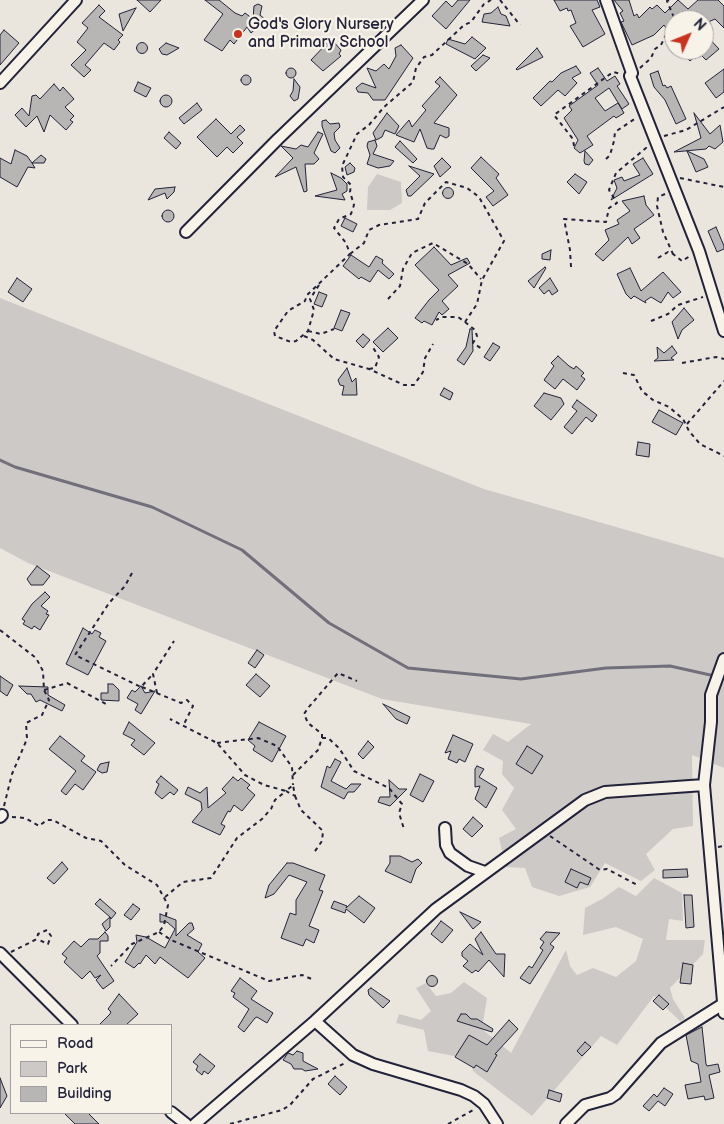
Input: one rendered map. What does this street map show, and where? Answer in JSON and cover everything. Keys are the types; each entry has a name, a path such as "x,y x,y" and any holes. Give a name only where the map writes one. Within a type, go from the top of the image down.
{"street":[{"path":"0,83 76,0"},
{"path":"186,232 278,139 423,0"},
{"path":"606,0 631,75 699,252 724,332"},
{"path":"566,1124 585,1105 610,1098 616,1094 660,1044 724,1008 722,965 707,839 704,785 711,722 711,695 724,659"},
{"path":"195,1124 315,1021 418,924 485,872 585,800 600,793 704,785"},
{"path":"445,828 446,846 450,852 468,866 485,872"},
{"path":"1,954 71,1024"},
{"path":"315,1021 353,1055 379,1066 461,1090 474,1096 484,1104 497,1124"},
{"path":"172,1113 186,1124"}],"path":[{"path":"350,254 346,243 334,228 339,219 351,214 354,204 350,192 351,185 343,177 342,166 351,144 357,134 369,125 384,107 413,82 416,68 424,58 432,55 439,47 471,22 484,4 491,0"},
{"path":"500,0 520,25"},
{"path":"670,0 667,1 670,10"},
{"path":"574,146 573,139 554,115 613,72 631,75 650,58 664,39"},
{"path":"656,139 686,130 724,107"},
{"path":"606,159 610,155 615,132 645,110"},
{"path":"570,267 570,250 564,219 606,222 609,208 617,203 609,190 616,173 646,148 662,154"},
{"path":"670,175 724,186"},
{"path":"319,285 310,299 314,310 308,331 304,336 291,342 275,336 274,331 288,311 305,301 307,295 364,243 369,230 379,225 418,219 425,203 446,182 467,188 479,197 504,241 482,280 477,304 465,322"},
{"path":"675,188 658,197 657,206 663,232 674,254 682,261 699,252"},
{"path":"388,299 400,286 403,269 412,253 433,243 468,264 482,280"},
{"path":"658,258 668,252 674,254"},
{"path":"651,322 668,314 678,305 698,300 711,292"},
{"path":"436,320 442,317 458,318 465,322 474,330 477,336 473,343 482,349"},
{"path":"308,331 321,334 332,331 334,328"},
{"path":"304,336 313,340 334,359 369,369 404,385 414,385 423,372 425,358 433,344"},
{"path":"369,369 375,368 379,357 372,346"},
{"path":"682,363 716,357 724,359"},
{"path":"623,373 634,375 642,391 653,400 669,407 683,419 700,444 724,456"},
{"path":"686,425 724,381"},
{"path":"132,573 126,586 109,603 75,655 141,687 181,703 187,700 193,706 183,726"},
{"path":"0,630 36,658 43,671 44,690 48,700 42,715 26,722 27,740 12,774 1,816 25,818 39,826 48,820 53,820 86,838 101,841 125,865 157,885 168,905 168,915 159,932 138,940 111,966"},
{"path":"141,687 153,674 174,641"},
{"path":"293,775 318,750 322,738 322,734 308,723 304,714 308,708 338,673 357,681"},
{"path":"153,674 157,693"},
{"path":"44,690 67,683 106,704"},
{"path":"170,719 216,743 245,775 264,785 286,791 294,796"},
{"path":"216,743 258,738 277,746 286,756 292,767 294,796 301,810 323,832 322,841 313,854"},
{"path":"322,738 328,738 339,748 354,771 389,788 402,804 400,812 404,829"},
{"path":"165,897 183,882 211,878 237,838 262,819 271,809 275,800 293,785"},
{"path":"542,831 600,870 608,869 639,886"},
{"path":"1,954 37,939 48,944 51,936 47,930 38,934 37,939"},
{"path":"159,932 171,940 269,982 302,975 314,980"},
{"path":"230,1124 282,1110 313,1079 323,1072 345,1065 353,1055"},
{"path":"448,1124 484,1104"}],"green space":[{"path":"377,174 401,182 402,203 390,210 367,210 368,187"},
{"path":"0,298 484,489 724,558 724,768 692,755 693,826 673,829 646,854 655,870 641,881 605,863 590,887 559,896 532,887 525,868 506,867 499,838 516,829 502,810 514,788 502,774 503,761 483,750 493,734 508,742 531,724 382,699 28,563 0,548"},
{"path":"654,878 682,893 683,921 669,919 666,940 705,940 703,954 670,988 673,999 685,1018 681,1022 654,996 617,1045 601,1036 532,1116 473,1071 470,1059 428,1051 424,1030 396,1023 399,1014 421,1020 431,1011 416,988 426,983 436,996 451,993 464,982 487,998 482,1029 511,1053 566,950 570,966 577,975 593,968 616,977 636,961 643,939 616,927 583,935 585,908 619,887 636,896"}],"building":[{"path":"137,0 161,0 150,12"},
{"path":"205,0 219,0 235,13 242,16 245,13 253,19 254,6 258,4 262,6 260,15 266,20 251,33 247,27 234,44 230,40 222,51 204,40 223,14"},
{"path":"458,0 470,0 446,29 432,16 446,1 452,7"},
{"path":"554,0 597,0 600,7 592,10 605,34 583,47 570,26 576,23 571,10 568,11 567,8 560,11"},
{"path":"614,0 629,0 634,16 637,14 639,18 650,7 652,9 657,5 664,12 664,25 654,35 632,45 621,22 624,21 620,13 623,11"},
{"path":"678,0 688,9 698,0 718,0 724,6 724,28 715,19 714,10 668,10"},
{"path":"99,5 105,11 99,17 123,35 118,40 120,42 114,50 104,43 85,65 91,70 84,77 71,65 86,50 77,42 88,28 82,23"},
{"path":"498,7 501,14 506,16 510,26 482,22 484,14 491,13"},
{"path":"136,8 123,31 119,14"},
{"path":"4,30 19,43 0,65 0,35"},
{"path":"472,37 486,48 475,59 446,44 448,39 465,44"},
{"path":"331,39 341,50 339,54 341,56 323,71 311,60"},
{"path":"140,43 144,43 147,48 146,52 140,53 137,50 137,46"},
{"path":"166,43 179,48 167,55 162,54 159,49"},
{"path":"714,44 719,49 714,53"},
{"path":"401,45 413,58 385,100 373,100 368,93 358,92 356,88 362,83 376,88 367,68 376,71 384,64 389,69 396,56 395,48"},
{"path":"537,48 543,57 517,70 516,69"},
{"path":"483,55 490,58 476,71 471,66"},
{"path":"576,66 581,73 572,78 577,83 565,96 558,90 541,106 533,98 550,81 552,82 561,73"},
{"path":"289,68 293,68 296,73 295,77 289,78 286,75 286,71"},
{"path":"598,68 607,81 615,76 620,84 617,86 629,104 622,109 609,88 595,98 605,111 618,103 624,113 616,118 614,116 587,136 593,145 580,153 574,148 578,140 564,118 572,110 569,106 598,85 590,73"},
{"path":"724,69 724,92 716,98 705,83"},
{"path":"658,71 663,86 665,85 667,88 671,86 686,119 676,124 665,100 654,87 650,74"},
{"path":"244,75 248,75 251,80 250,84 244,85 241,82 241,78"},
{"path":"440,77 457,95 434,123 449,128 449,136 446,138 440,135 434,149 431,149 427,148 420,129 414,142 396,135 409,120 412,127 426,110 422,106 440,86 435,82"},
{"path":"294,79 300,87 298,99 294,101 290,96 293,91"},
{"path":"138,82 151,88 146,97 134,91"},
{"path":"54,84 60,91 63,87 74,99 65,107 74,116 70,120 73,122 66,130 50,115 44,132 37,116 26,127 15,115 22,108 29,116 32,96 36,95 40,99"},
{"path":"166,95 172,101 166,107 160,101"},
{"path":"197,103 202,110 184,124 179,118"},
{"path":"387,113 399,126 395,134 385,130 382,137 376,140 373,133"},
{"path":"694,113 710,134 720,125 723,142 715,149 709,146 706,149 674,152 701,138"},
{"path":"216,119 231,134 240,125 245,130 237,137 243,143 233,153 227,147 217,157 197,137"},
{"path":"326,120 330,124 339,123 340,127 334,133 335,140 340,148 335,153 331,151 322,126 322,121"},
{"path":"169,132 181,143 176,149 164,138"},
{"path":"318,132 323,134 314,153 319,159 314,164 305,164 307,191 304,192 296,167 275,177 293,158 281,146 296,149 301,145 308,147"},
{"path":"375,140 377,146 373,154 394,161 390,166 378,168 367,164 370,155 367,146 368,142"},
{"path":"400,141 417,159 413,163 395,147"},
{"path":"15,150 27,156 35,168 28,167 17,187 0,177 0,158 11,164"},
{"path":"585,151 593,160 589,165 585,164 584,161"},
{"path":"687,151 704,159 708,167 696,172"},
{"path":"41,155 46,159 44,163 32,163"},
{"path":"481,157 499,174 496,178 508,195 493,206 486,197 494,191 471,168"},
{"path":"442,158 451,167 440,177 434,166"},
{"path":"643,158 653,174 611,200 617,188 614,180 622,177 624,181 640,175 633,164"},
{"path":"350,163 355,168 354,172 347,175 345,167"},
{"path":"409,166 434,174 411,196 408,196 406,190 420,176"},
{"path":"331,173 341,178 347,184 347,191 342,194 345,200 315,196 337,190"},
{"path":"575,174 587,182 579,194 567,182"},
{"path":"175,187 174,192 167,199 165,193 148,200 155,189"},
{"path":"446,188 450,188 453,193 452,197 446,198 443,195 443,191"},
{"path":"644,196 646,205 654,215 634,229 640,238 632,244 628,237 603,261 595,254 609,240 605,230 619,224 617,220 630,211 622,201"},
{"path":"168,210 174,216 168,222 162,216"},
{"path":"345,218 357,224 353,232 341,226"},
{"path":"716,227 724,246 724,249 717,252 708,231"},
{"path":"434,247 451,265 467,258 470,263 448,275 458,286 442,301 449,309 442,315 439,312 432,325 424,321 422,323 415,318 439,290 415,265"},
{"path":"551,250 550,260 542,259 542,254"},
{"path":"351,255 369,267 376,256 383,260 382,263 394,274 389,279 378,270 370,282 361,277 359,279 343,266"},
{"path":"546,268 534,288 528,281"},
{"path":"630,268 641,291 663,272 681,292 673,298 668,292 661,303 651,297 645,301 646,303 634,296 631,299 626,294 617,274"},
{"path":"17,278 32,289 23,302 8,292"},
{"path":"550,278 558,291 552,295 549,290 544,294 539,288"},
{"path":"319,292 327,295 322,307 314,304"},
{"path":"684,308 694,320 682,330 678,339 672,322"},
{"path":"341,310 350,313 342,331 334,328"},
{"path":"388,328 398,338 383,352 373,342"},
{"path":"470,329 472,329 473,351 464,365 457,360 466,347"},
{"path":"363,334 370,340 363,348 356,341"},
{"path":"493,343 500,347 490,361 484,357"},
{"path":"672,346 677,353 671,358 674,360 654,361 658,358 657,347 664,353"},
{"path":"558,356 569,366 574,369 576,366 584,373 581,376 585,379 577,390 563,379 555,389 544,380 554,366 551,363"},
{"path":"347,368 352,382 356,378 357,395 342,395 344,386 340,385 338,380"},
{"path":"444,388 453,393 450,400 440,395"},
{"path":"544,393 561,398 564,404 551,420 534,406"},
{"path":"577,400 597,415 592,422 586,417 572,434 564,427 577,411 572,407"},
{"path":"659,410 683,423 676,435 652,422"},
{"path":"638,442 650,444 649,457 636,455"},
{"path":"37,566 50,576 43,585 31,585 27,579"},
{"path":"45,592 50,597 41,606 48,611 46,614 49,615 40,630 34,626 32,629 23,624 25,621 22,619 32,604"},
{"path":"83,628 92,634 95,630 101,633 99,637 106,641 88,675 66,664"},
{"path":"257,650 264,655 255,668 248,663"},
{"path":"256,674 270,686 260,697 246,685"},
{"path":"0,676 13,685 7,696 0,691"},
{"path":"108,684 113,684 119,690 119,701 101,700 101,693 108,693"},
{"path":"19,686 48,687 48,695 65,705 62,711 40,700 36,702 31,694 27,694"},
{"path":"141,686 145,693 155,691 141,714 135,710 138,704 127,698 132,690 135,692"},
{"path":"383,704 410,717 407,724 396,719"},
{"path":"129,722 155,743 144,755 131,745 135,740 123,734"},
{"path":"259,722 286,736 272,762 253,750 255,746 248,740"},
{"path":"453,735 473,744 465,762 459,759 457,763 448,759 451,751 445,753"},
{"path":"60,736 85,756 81,761 96,772 83,790 75,784 66,795 61,791 76,771 49,749"},
{"path":"368,741 374,747 363,759 358,754"},
{"path":"527,746 543,756 532,774 516,764"},
{"path":"335,759 341,762 331,781 346,789 351,784 361,784 354,792 348,792 344,799 321,787 327,766 330,768"},
{"path":"109,762 107,772 102,773 97,770 100,764"},
{"path":"477,766 484,769 479,777 497,788 486,808 475,799 480,786 475,787 475,769"},
{"path":"420,774 434,781 423,802 410,795"},
{"path":"161,776 178,790 174,795 170,792 162,799 155,793 159,784 156,782"},
{"path":"233,777 238,781 241,778 250,785 247,788 255,795 242,811 234,805 230,812 228,811 221,824 225,826 220,835 192,822 202,810 201,802 185,794 188,787 200,793 207,787 208,808 226,793 222,789"},
{"path":"389,780 399,789 407,789 390,806 378,802 380,797 390,797"},
{"path":"473,817 483,826 472,837 463,829"},
{"path":"390,856 400,856 412,862 418,859 422,863 416,869 411,883 385,871 390,863"},
{"path":"62,862 68,869 54,884 47,878"},
{"path":"287,863 293,863 325,875 319,890 323,891 309,926 319,930 314,943 306,939 303,946 281,938 290,913 296,915 296,900 307,882 289,875 274,894 265,898 269,885"},
{"path":"571,869 591,878 588,885 580,882 577,888 565,882"},
{"path":"687,869 688,877 663,878 663,870"},
{"path":"684,895 692,895 694,927 686,928"},
{"path":"359,896 375,908 364,923 346,909 345,913 331,908 334,901 347,906 346,908"},
{"path":"100,899 116,913 111,919 95,904"},
{"path":"133,904 140,909 131,920 124,915"},
{"path":"460,912 481,922 473,929"},
{"path":"160,914 176,920 176,936 189,923 192,923 194,929 187,935 202,944 198,952 205,958 188,978 160,957 155,964 146,955 140,964 134,968 125,962 137,942 136,935 146,937 165,948 175,929 167,922 160,922"},
{"path":"110,917 110,927 106,931 102,924"},
{"path":"441,921 453,930 442,943 431,934"},
{"path":"105,932 108,936 108,941 100,941 100,953 97,956 114,981 103,989 96,980 101,975 95,978 90,971 82,979 64,962 67,958 62,954 74,941 81,947 89,939 98,939"},
{"path":"481,932 496,954 505,954 504,977 489,960 478,972 476,970 472,973 463,966 468,961 462,956 462,952 470,944 483,955 475,939"},
{"path":"546,932 560,933 550,944 554,947 530,984 520,978 529,966 532,968 543,950 540,948 544,942 540,939"},
{"path":"683,963 693,965 691,984 680,983"},
{"path":"430,976 434,976 437,981 436,985 430,986 427,983 427,979"},
{"path":"240,978 257,991 251,999 273,1013 267,1023 257,1017 255,1018 244,1032 238,1027 249,1009 233,997 235,993 231,991"},
{"path":"371,988 390,1001 383,1008 369,995 368,990"},
{"path":"119,994 138,1014 127,1024 100,1024 110,1014 111,1012 108,1009"},
{"path":"659,995 669,1004 663,1010 653,1001"},
{"path":"461,1014 466,1014 471,1019 477,1019 493,1029 492,1032 457,1021"},
{"path":"509,1020 518,1029 495,1054 497,1055 487,1072 476,1065 474,1068 455,1057 469,1035 487,1045"},
{"path":"702,1027 706,1064 707,1066 718,1064 720,1072 709,1075 714,1098 705,1100 704,1096 688,1099 685,1085 701,1082 698,1064 691,1061 686,1035"},
{"path":"585,1042 591,1047 582,1056 577,1051"},
{"path":"297,1051 303,1053 303,1061 318,1069 305,1071 294,1069 291,1064 283,1060 288,1053 293,1055"},
{"path":"200,1054 215,1066 208,1074 204,1071 202,1075 196,1070 198,1066 193,1062"},
{"path":"335,1076 347,1087 340,1095 328,1084"},
{"path":"0,1078 7,1096 0,1108"},
{"path":"664,1088 673,1094 665,1106 658,1101 649,1111 643,1106 654,1094 657,1097"},
{"path":"549,1090 562,1094 560,1102 547,1098"},
{"path":"65,1114 89,1114 99,1124 75,1124"}],"waterway":[{"path":"0,460 15,467 152,507 242,550 329,623 408,668 521,679 606,668 670,666 724,678"}],"place":[{"name":"God's Glory Nursery and Primary School","path":"238,34"}]}
